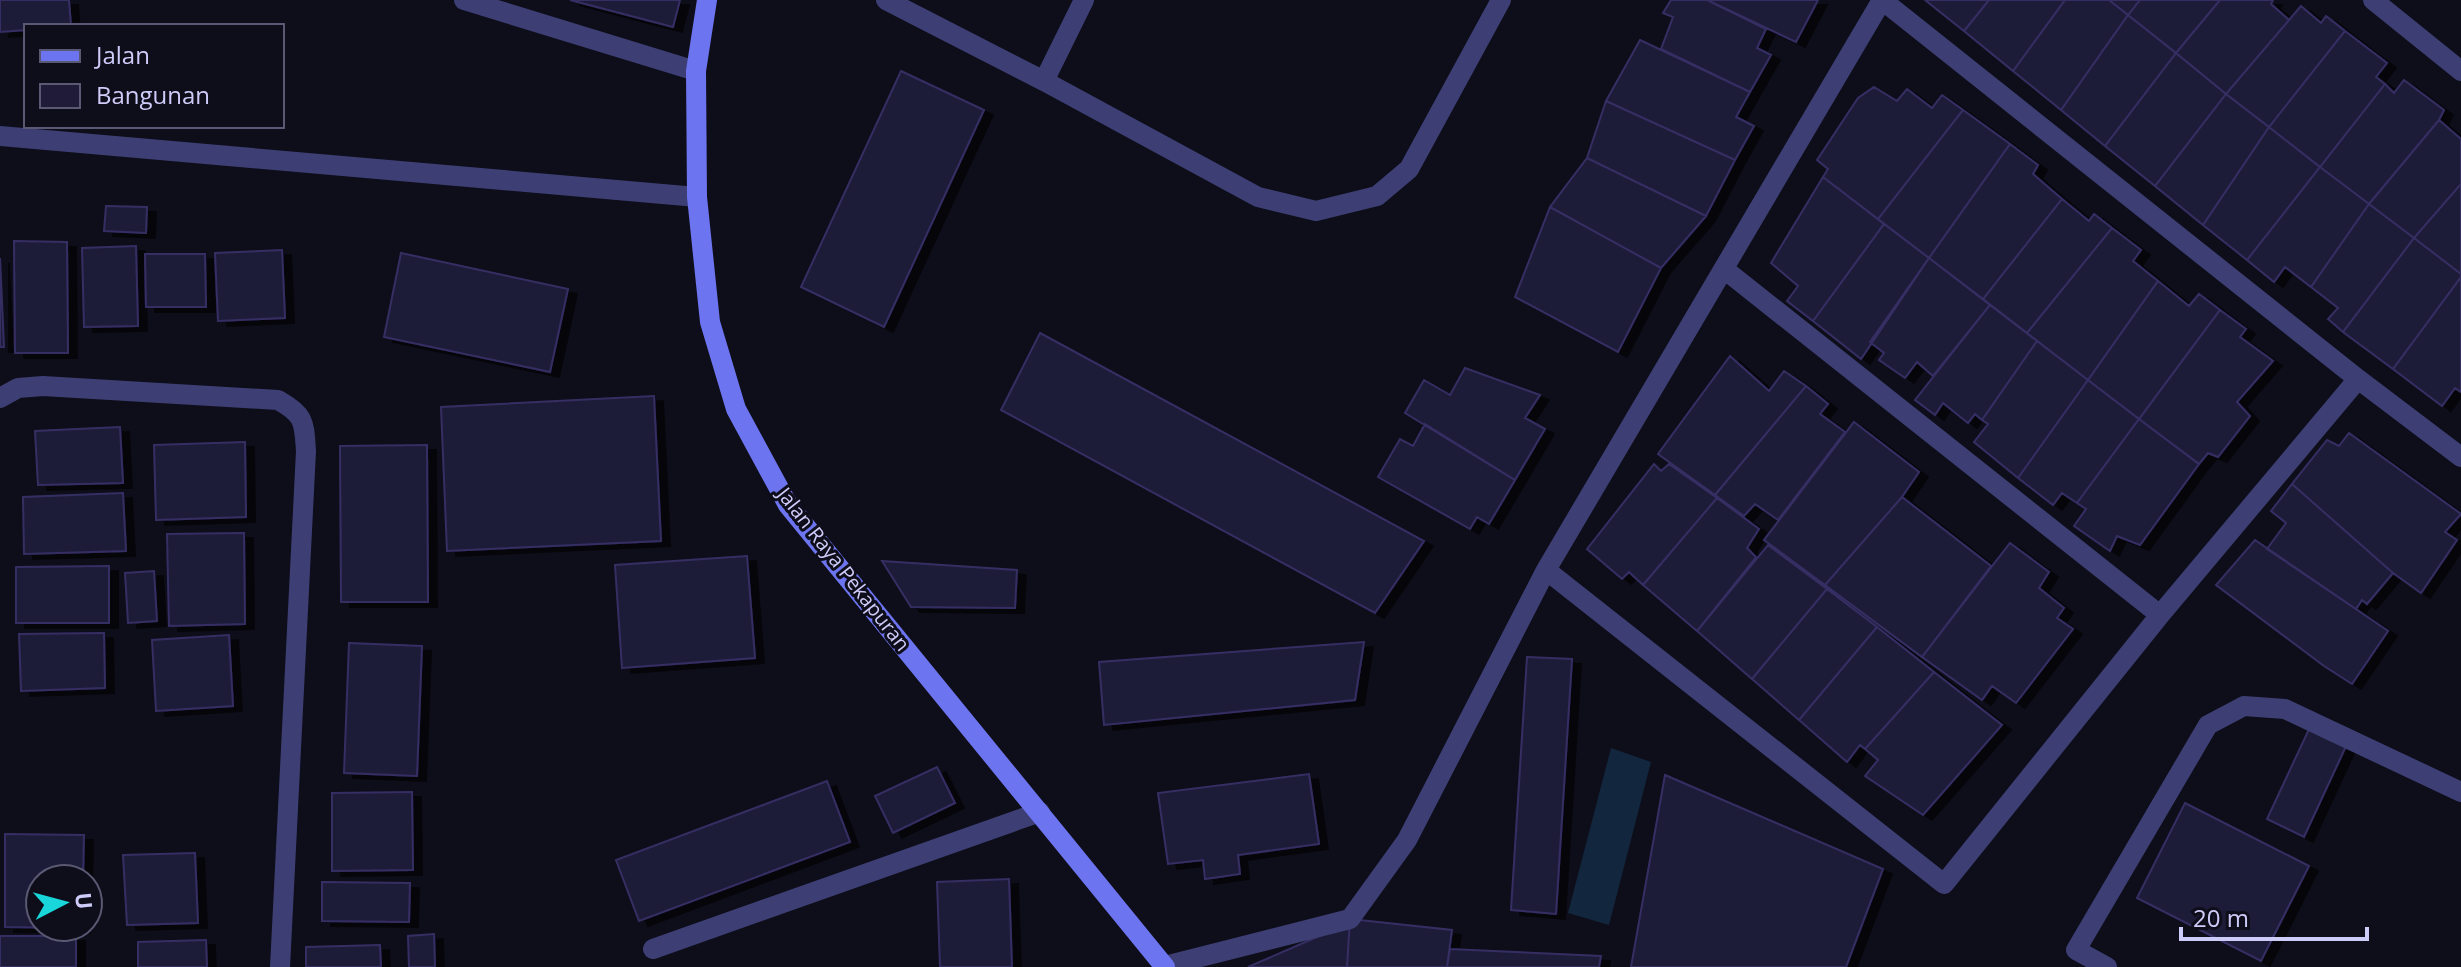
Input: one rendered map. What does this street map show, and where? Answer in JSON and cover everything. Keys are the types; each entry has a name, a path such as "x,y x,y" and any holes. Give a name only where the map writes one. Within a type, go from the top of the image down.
{"main road":[{"name":"Jalan Raya Pekapuran","path":"707,0 696,71 697,197 710,322 736,409 798,517 1165,967"}],"street":[{"path":"464,0 696,71"},
{"path":"886,0 1258,197 1316,211 1377,196 1409,169 1501,0"},
{"path":"1044,81 1084,0"},
{"path":"1165,967 1350,919 1407,840 1546,570 1882,0 2358,379 2461,457"},
{"path":"2373,0 2461,71"},
{"path":"0,136 697,197"},
{"path":"1724,269 2160,615"},
{"path":"1546,570 1944,884 2160,615 2358,379"},
{"path":"0,398 18,388 43,386 278,400 296,410 304,426 306,451 280,967"},
{"path":"2107,967 2076,950 2208,725 2244,706 2285,709 2461,792"},
{"path":"653,949 1040,812"}],"water":[{"path":"1611,748 1651,762 1609,925 1568,913"}],"building":[{"path":"0,0 69,0 71,24 24,24 24,30 0,32"},
{"path":"570,0 680,0 673,27"},
{"path":"1671,0 1707,0 1766,29 1757,48 1771,55 1750,92 1661,49 1673,17 1663,13"},
{"path":"1707,0 1818,0 1796,42"},
{"path":"1925,0 1989,0 1964,31"},
{"path":"1989,0 2065,0 2013,71 1964,31"},
{"path":"2065,0 2109,0 2128,15 2061,110 2013,71"},
{"path":"2109,0 2140,0 2128,15"},
{"path":"2140,0 2220,0 2176,53 2128,15"},
{"path":"2220,0 2273,0 2271,4 2289,20 2226,94 2176,53"},
{"path":"2301,6 2321,23 2326,16 2345,31 2269,127 2226,94"},
{"path":"2128,15 2176,53 2105,146 2061,110"},
{"path":"2345,31 2387,63 2376,77 2385,84 2320,167 2269,127"},
{"path":"1640,40 1750,92 1736,117 1754,126 1735,160 1606,101"},
{"path":"2176,53 2226,94 2155,186 2105,146"},
{"path":"901,71 984,110 884,327 801,287"},
{"path":"2404,80 2444,110 2369,204 2320,167 2385,84 2394,93"},
{"path":"1874,87 1897,101 1907,89 1932,108 1942,95 1963,110 1878,219 1823,177 1828,169 1817,160 1858,98"},
{"path":"2226,94 2269,127 2203,225 2155,186"},
{"path":"1606,101 1735,160 1706,216 1587,158"},
{"path":"1963,110 2010,144 1929,258 1878,219"},
{"path":"2439,120 2461,139 2461,184 2414,238 2369,204"},
{"path":"2269,127 2320,167 2247,260 2203,225"},
{"path":"2010,144 2038,165 2033,174 2062,199 1983,299 1929,258"},
{"path":"1587,158 1706,216 1661,268 1550,207"},
{"path":"2320,167 2369,204 2311,287 2285,267 2274,282 2247,260"},
{"path":"1823,177 1884,224 1813,321 1787,301 1798,286 1771,263"},
{"path":"2461,184 2461,274 2414,238"},
{"path":"2062,199 2089,221 2094,214 2112,228 2027,333 1983,299"},
{"path":"2369,204 2414,238 2343,332 2328,319 2338,308 2311,287"},
{"path":"106,206 147,207 146,233 104,231"},
{"path":"1550,207 1661,268 1618,352 1515,297"},
{"path":"1884,224 1929,258 1861,359 1813,321"},
{"path":"2112,228 2141,250 2133,261 2158,281 2088,380 2027,333"},
{"path":"2414,238 2461,277 2393,369 2343,332"},
{"path":"14,241 67,242 68,353 15,353"},
{"path":"136,246 138,326 84,327 82,248"},
{"path":"282,250 285,318 218,321 215,253"},
{"path":"401,253 568,289 550,372 384,337"},
{"path":"145,254 205,254 206,307 146,307"},
{"path":"0,258 4,347 0,347"},
{"path":"1929,258 1990,305 1933,376 1917,362 1905,378 1879,360 1884,353 1870,342"},
{"path":"2461,277 2461,392 2455,388 2442,406 2393,369"},
{"path":"2158,281 2189,306 2199,294 2220,310 2139,419 2088,380"},
{"path":"1990,305 2037,341 1982,420 1975,414 1968,423 1943,403 1935,415 1915,400"},
{"path":"2220,310 2246,329 2240,337 2273,361 2237,402 2250,416 2218,457 2208,453 2199,464 2139,419"},
{"path":"1040,333 1424,541 1375,613 1001,410"},
{"path":"2037,341 2088,380 2018,478 1974,442 1988,424 1982,420"},
{"path":"1730,356 1769,391 1784,371 1806,386 1715,495 1658,454"},
{"path":"1465,368 1540,395 1525,418 1545,429 1515,480 1405,413 1424,380 1450,395"},
{"path":"2088,380 2139,419 2077,503 2062,493 2053,505 2018,478"},
{"path":"1806,386 1828,404 1820,414 1845,432 1778,520 1755,504 1744,516 1715,495"},
{"path":"654,396 661,541 447,551 441,407"},
{"path":"2139,419 2199,464 2140,545 2117,536 2110,551 2074,526 2086,509 2077,503"},
{"path":"1854,422 1919,472 1902,497 1825,585 1764,540"},
{"path":"1425,424 1515,480 1489,524 1477,517 1470,529 1378,477 1400,439 1413,446"},
{"path":"120,427 123,483 38,485 35,431"},
{"path":"2349,433 2461,514 2445,532 2457,540 2421,593 2393,573 2292,484 2327,440 2339,446"},
{"path":"245,442 246,517 156,520 154,445"},
{"path":"427,445 428,602 341,602 340,446"},
{"path":"1654,464 1661,471 1669,464 1717,498 1643,585 1629,572 1622,579 1587,549"},
{"path":"2292,484 2393,573 2367,604 2362,600 2356,609 2267,549 2286,523 2271,511"},
{"path":"123,493 126,551 24,554 23,497"},
{"path":"1902,497 1991,566 1922,657 1825,585"},
{"path":"1717,498 1759,529 1747,548 1756,557 1697,631 1643,585"},
{"path":"244,533 245,624 169,626 167,534"},
{"path":"2255,540 2388,631 2352,684 2216,585"},
{"path":"2010,543 2049,572 2039,588 2064,608 2057,618 2073,629 2016,703 1992,686 1982,700 1922,657"},
{"path":"1768,545 1827,589 1752,679 1697,631"},
{"path":"747,556 755,658 622,668 615,565"},
{"path":"882,561 1017,570 1015,608 911,607"},
{"path":"109,566 109,623 16,623 16,567"},
{"path":"154,571 157,621 128,623 125,573"},
{"path":"1827,589 1877,627 1799,720 1752,679"},
{"path":"1877,627 1934,672 1865,749 1860,745 1847,762 1799,720"},
{"path":"104,633 105,688 21,691 19,634"},
{"path":"229,635 233,706 156,711 152,640"},
{"path":"1364,642 1355,700 1104,725 1099,662"},
{"path":"349,643 422,646 417,776 344,773"},
{"path":"1527,657 1572,659 1556,914 1511,910"},
{"path":"1934,672 2002,725 1923,815 1865,776 1878,760 1865,749"},
{"path":"2310,727 2347,744 2304,837 2267,819"},
{"path":"937,767 955,803 893,833 875,796"},
{"path":"1309,774 1319,844 1238,855 1240,874 1205,879 1203,860 1168,864 1158,793"},
{"path":"1665,775 1883,869 1846,967 1631,967"},
{"path":"827,781 850,842 639,921 616,860"},
{"path":"412,792 413,870 332,871 332,793"},
{"path":"2185,803 2309,866 2261,961 2137,898"},
{"path":"5,834 84,835 83,863 24,863 24,927 5,927"},
{"path":"195,853 198,923 127,925 123,855"},
{"path":"1009,879 1012,967 940,967 937,882"},
{"path":"322,882 410,883 409,922 322,921"},
{"path":"1350,919 1452,930 1447,967 1347,967"},
{"path":"1350,919 1347,967 1248,967 1317,937"},
{"path":"434,934 435,967 409,967 408,936"},
{"path":"0,936 24,936 24,943 76,943 76,967 0,967"},
{"path":"206,940 207,967 138,967 138,942"},
{"path":"380,945 381,967 306,967 306,947"},
{"path":"1450,949 1601,956 1599,967 1447,967"}]}
